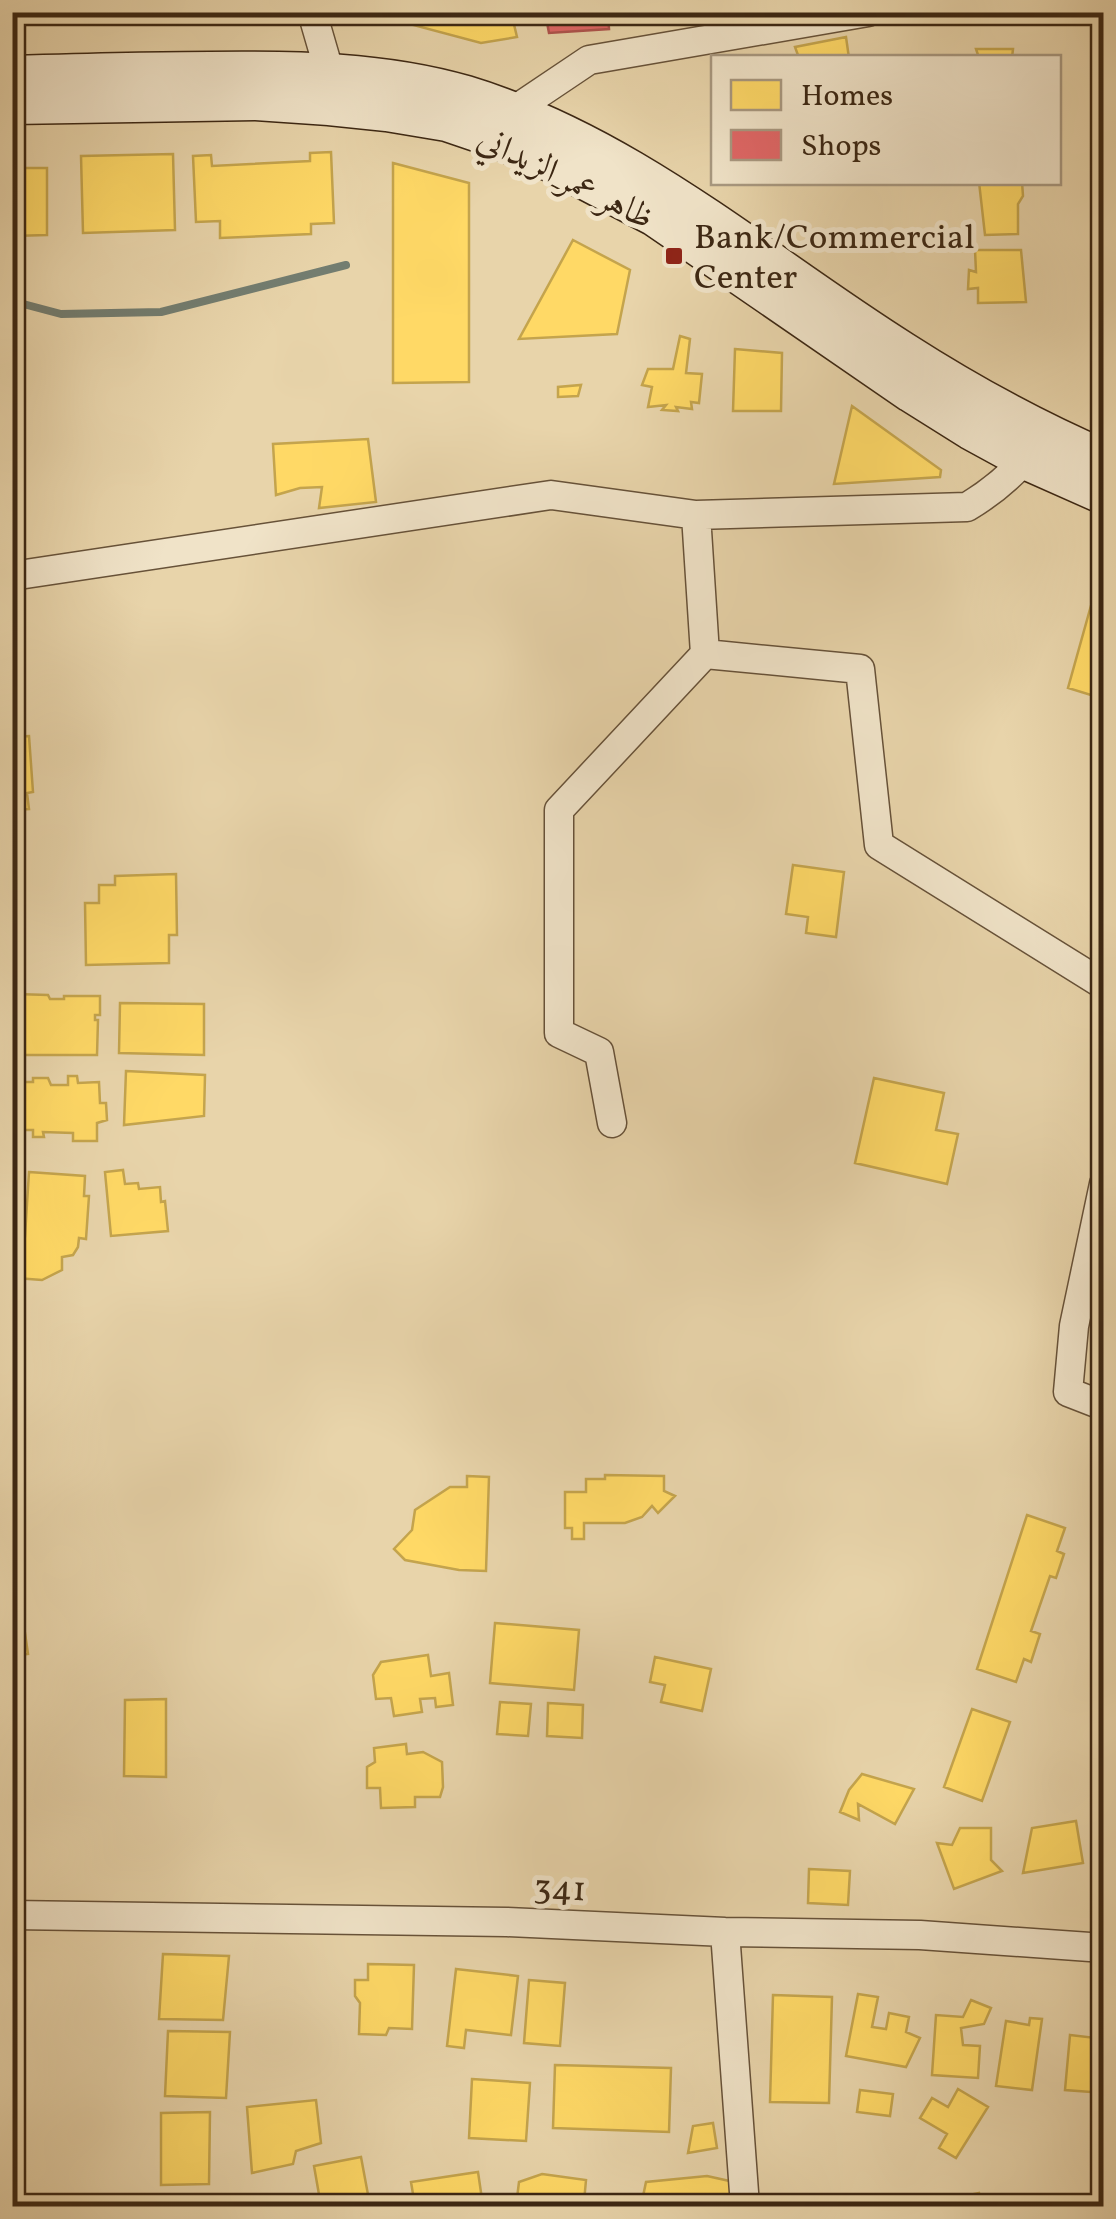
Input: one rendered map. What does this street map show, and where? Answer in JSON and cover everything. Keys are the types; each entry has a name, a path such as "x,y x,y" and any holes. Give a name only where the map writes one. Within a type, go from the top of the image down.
{"main road":[{"name":"ظاهر عمر الزيداني","path":"12,75 236,70 330,74 462,94 513,111 602,152 692,206 902,351 996,406 1035,446 1104,495"},
{"name":"ظاهر عمر الزيداني","path":"12,104 237,101 329,106 447,122 552,163 655,218 970,430 1104,459"}],"street":[{"path":"312,12 330,74"},
{"path":"513,111 589,60 868,12"},
{"path":"12,576 551,495 696,515 967,507 989,494 1035,446"},
{"path":"612,1123 599,1052 559,1033 558,810 705,654 696,515"},
{"path":"705,654 860,669 879,845 1104,986"},
{"path":"1104,1184 1074,1326 1068,1392 1104,1406"},
{"name":"341","path":"12,1915 508,1922 726,1932 920,1935 1104,1948"},
{"path":"726,1932 745,2206"}],"building: Homes":[{"path":"110,12 189,12 189,16 110,18"},
{"path":"383,12 511,12 517,37 481,43 387,18"},
{"path":"846,37 849,55 798,55 795,47"},
{"path":"976,49 1013,49 1012,55 978,55"},
{"path":"331,152 334,223 311,224 311,234 220,238 220,221 196,222 193,156 211,155 212,166 310,161 310,153"},
{"path":"173,154 175,230 83,233 81,156"},
{"path":"393,163 469,183 469,382 393,383"},
{"path":"12,168 47,168 47,235 12,236"},
{"path":"979,185 1022,185 1018,234 985,235"},
{"path":"573,240 630,270 617,334 519,339"},
{"path":"975,250 1021,250 1026,302 978,303 978,288 968,289 969,270 976,272"},
{"path":"680,336 690,339 686,373 702,374 699,403 691,402 692,409 676,407 678,411 662,410 666,405 648,407 652,387 642,385 648,369 673,369"},
{"path":"735,349 782,353 781,411 733,411"},
{"path":"581,385 578,396 558,397 558,387"},
{"path":"852,406 941,470 940,477 834,484"},
{"path":"368,439 376,502 319,508 322,487 276,495 273,444"},
{"path":"1104,559 1104,699 1068,688"},
{"path":"29,736 33,792 27,793 29,809 12,810 12,737"},
{"path":"793,865 844,872 836,937 806,933 808,917 786,914"},
{"path":"176,874 177,935 169,935 169,963 86,965 85,903 99,903 99,885 115,885 115,876"},
{"path":"15,994 48,995 50,999 100,996 100,1015 95,1015 97,1055 17,1055 17,1041 13,1039 19,1018 13,1017"},
{"path":"120,1003 204,1004 204,1055 119,1053"},
{"path":"126,1071 205,1075 204,1116 124,1125"},
{"path":"68,1076 77,1076 78,1083 99,1082 100,1103 106,1103 107,1120 97,1123 97,1141 73,1141 73,1133 43,1132 44,1137 33,1137 33,1130 22,1130 22,1082 48,1078 51,1085 68,1085"},
{"path":"874,1078 944,1093 936,1130 958,1134 947,1184 855,1163"},
{"path":"123,1170 125,1184 138,1183 139,1189 160,1187 168,1231 111,1236 105,1172"},
{"path":"29,1172 85,1176 84,1196 89,1196 86,1239 79,1238 73,1255 62,1257 62,1270 42,1280 16,1278 18,1235 25,1236"},
{"path":"605,1475 664,1476 664,1491 675,1496 658,1513 652,1506 642,1517 625,1523 584,1523 584,1539 572,1539 572,1528 565,1528 565,1492 586,1492 586,1479 605,1479"},
{"path":"467,1476 489,1477 486,1571 405,1560 394,1549 412,1530 415,1510 450,1487 467,1487"},
{"path":"1027,1515 1065,1528 1057,1551 1064,1554 1056,1578 1050,1576 1031,1631 1040,1634 1031,1662 1024,1659 1016,1682 977,1669"},
{"path":"18,1584 28,1654 12,1656 12,1585"},
{"path":"495,1623 579,1630 574,1690 490,1683"},
{"path":"428,1655 431,1676 449,1673 453,1705 436,1707 435,1698 420,1699 422,1712 394,1716 391,1698 376,1699 373,1675 381,1662"},
{"path":"655,1657 711,1669 702,1711 661,1702 665,1685 650,1682"},
{"path":"166,1699 166,1777 124,1776 125,1700"},
{"path":"500,1702 531,1704 528,1736 497,1734"},
{"path":"548,1703 583,1705 582,1738 547,1736"},
{"path":"972,1709 1010,1722 982,1801 944,1787"},
{"path":"406,1744 407,1754 423,1752 442,1762 440,1797 415,1797 415,1807 381,1808 380,1788 367,1788 367,1767 375,1762 374,1748"},
{"path":"862,1774 914,1789 895,1824 858,1804 859,1820 840,1812 849,1790"},
{"path":"1076,1821 1083,1863 1023,1873 1032,1828"},
{"path":"960,1828 991,1828 991,1860 1002,1871 954,1889 937,1843 952,1845"},
{"path":"809,1869 850,1871 848,1905 808,1903"},
{"path":"1104,1875 1104,1926 1095,1925"},
{"path":"163,1954 229,1956 223,2020 159,2019"},
{"path":"368,1964 414,1965 412,2029 389,2028 386,2035 359,2034 360,2003 355,1996 355,1980 368,1980"},
{"path":"456,1969 518,1976 511,2035 466,2030 464,2048 447,2046"},
{"path":"529,1980 565,1983 560,2046 524,2043"},
{"path":"858,1994 878,1997 872,2027 886,2029 889,2013 909,2017 906,2032 920,2038 906,2067 846,2056"},
{"path":"773,1995 832,1997 829,2103 770,2102"},
{"path":"971,2000 991,2008 984,2024 961,2028 963,2045 980,2046 978,2078 932,2075 936,2015 963,2017"},
{"path":"1030,2018 1042,2019 1032,2090 996,2086 1006,2021 1029,2025"},
{"path":"168,2031 230,2032 226,2098 165,2096"},
{"path":"1070,2035 1096,2038 1095,2048 1104,2049 1104,2093 1065,2090"},
{"path":"555,2065 671,2068 669,2132 553,2128"},
{"path":"472,2079 530,2083 526,2141 469,2138"},
{"path":"958,2089 988,2107 956,2158 939,2148 947,2134 920,2118 932,2098 948,2107"},
{"path":"860,2090 893,2094 890,2116 857,2112"},
{"path":"316,2100 321,2143 296,2151 293,2164 252,2173 247,2107"},
{"path":"210,2112 209,2184 161,2185 161,2113"},
{"path":"713,2123 717,2148 688,2153 693,2126"},
{"path":"361,2157 369,2200 321,2206 314,2166"},
{"path":"478,2172 483,2206 415,2206 411,2182"},
{"path":"542,2174 586,2180 584,2202 554,2199 553,2206 516,2206 519,2182"},
{"path":"707,2176 734,2182 729,2206 681,2198 679,2206 641,2206 646,2182"},
{"path":"979,2193 982,2206 917,2206"}],"building: Shops":[{"path":"545,12 612,12 608,14 609,29 549,33"}],"waterway":[{"path":"12,301 61,314 161,312 346,265"}],"place":[{"name":"Bank/Commercial Center","path":"674,256"}]}
